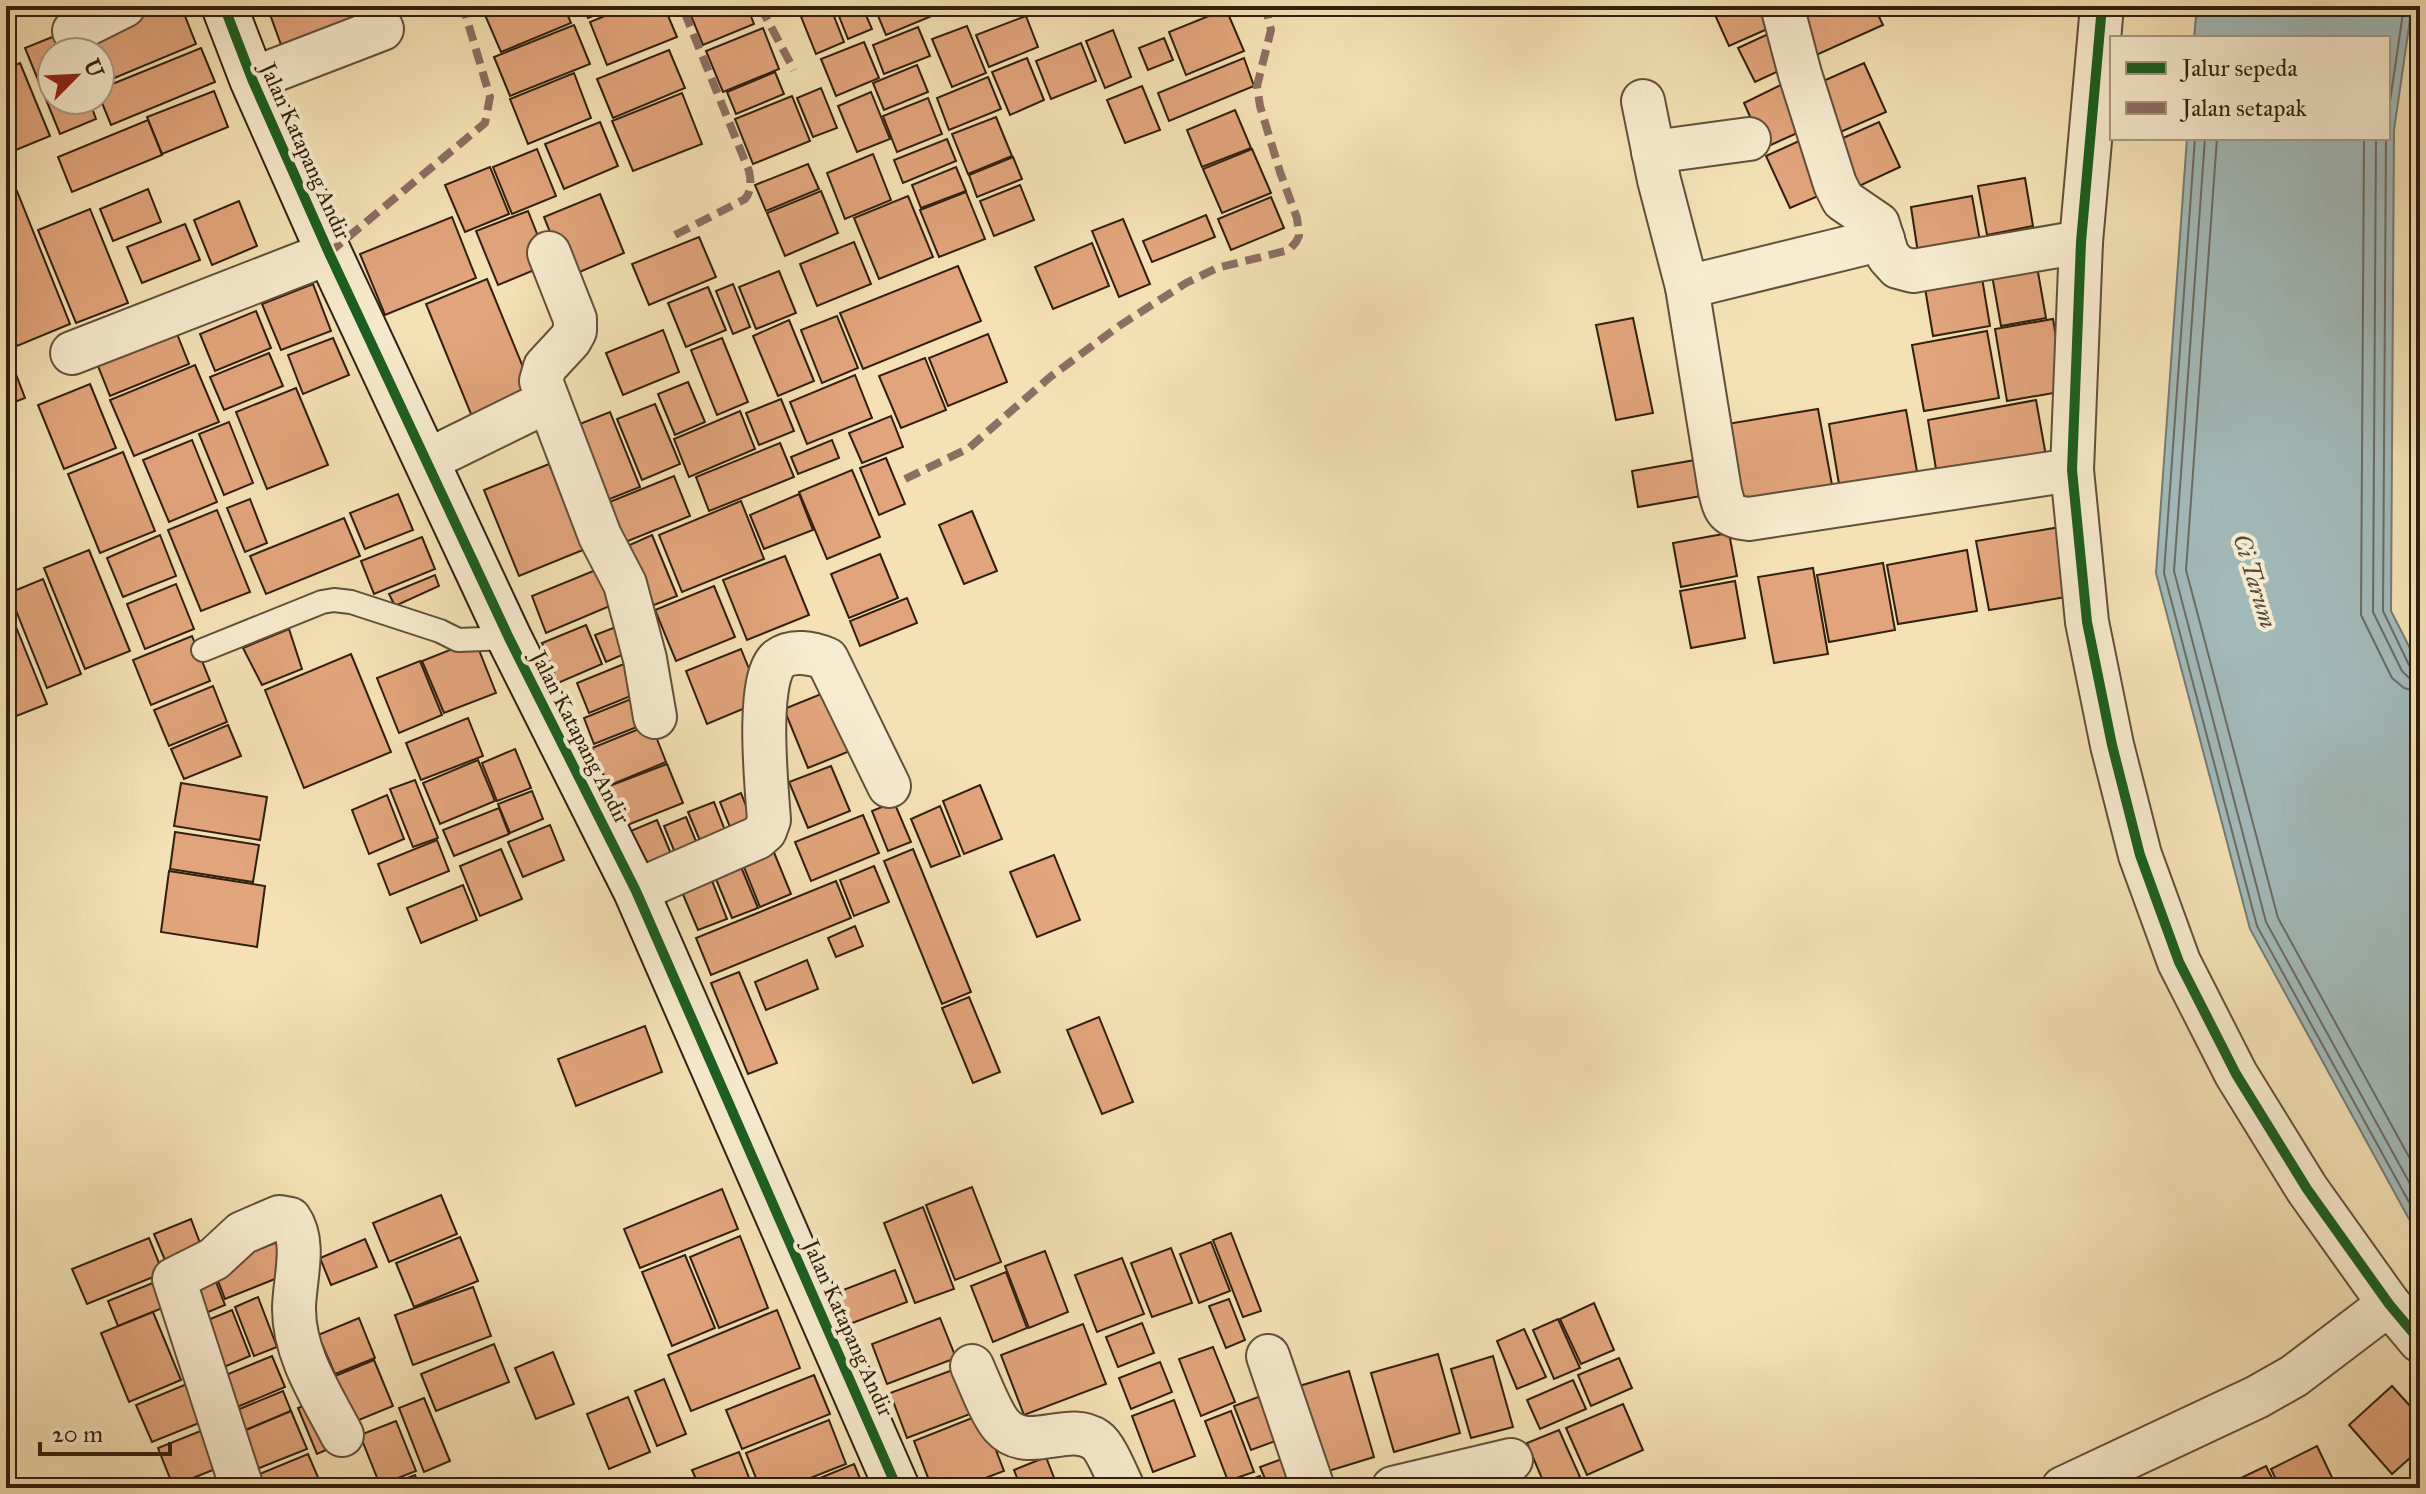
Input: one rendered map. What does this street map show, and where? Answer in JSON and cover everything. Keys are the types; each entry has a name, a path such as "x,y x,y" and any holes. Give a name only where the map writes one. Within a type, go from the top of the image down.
{"street":[{"path":"74,31 124,6"},
{"name":"Jalan Katapang Andir","path":"224,6 252,79 329,253 509,638 636,891 897,1488"},
{"path":"1782,6 1835,184 1843,200 1878,224 1888,256 1898,267 1913,271 2081,242"},
{"path":"2102,6 2081,242 2072,470 2087,622 2112,745 2140,855 2179,962 2236,1074 2307,1189 2389,1304 2420,1341"},
{"path":"252,79 382,29"},
{"path":"1643,101 1687,287 1725,509 1735,517 1749,519 2072,470"},
{"path":"1653,152 1749,139"},
{"path":"1687,287 1883,239"},
{"path":"72,353 329,253"},
{"path":"549,253 575,319 575,331 545,367 541,381 600,536 625,584 645,659 655,717"},
{"path":"426,461 548,401"},
{"path":"636,891 757,838 765,831 769,820 763,714 772,668 779,658 813,653 827,659 889,786"},
{"path":"242,1488 174,1279 214,1259 242,1233 279,1217 290,1219 299,1235 294,1311 298,1347 342,1435"},
{"path":"2090,1483 2294,1376 2389,1304"},
{"path":"1268,1356 1313,1488"},
{"path":"972,1366 1000,1425 1024,1439 1078,1434 1099,1442 1123,1488"},
{"path":"1393,1488 1511,1460"}],"lane":[{"path":"203,650 322,602 334,600 366,607 458,640 509,638"}],"water":[{"name":"Ci Tarum","path":"2197,6 2412,6 2394,130 2391,611 2420,668 2420,1239 2250,929 2156,573 2187,140 2390,140 2390,36 2194,36"}],"building":[{"path":"163,6 181,6 196,44 116,77 116,36 90,36"},
{"path":"267,6 350,6 358,27 284,53"},
{"path":"508,6 564,6 571,23 501,52 485,15"},
{"path":"583,6 618,6 588,18"},
{"path":"629,6 664,6 677,37 607,65 590,22"},
{"path":"687,6 747,6 754,24 703,45"},
{"path":"830,6 844,42 816,54 798,9"},
{"path":"835,6 862,6 872,29 848,39"},
{"path":"874,6 936,6 939,13 886,35"},
{"path":"965,6 990,6 968,15"},
{"path":"1184,6 1207,6 1188,14"},
{"path":"1711,6 1762,6 1772,27 1729,46"},
{"path":"1824,6 1874,6 1883,25 1814,56 1797,19"},
{"path":"1226,9 1244,51 1186,75 1169,32"},
{"path":"1026,16 1038,47 989,67 976,35"},
{"path":"574,25 590,64 510,96 494,57"},
{"path":"967,26 986,73 952,87 932,39"},
{"path":"918,27 930,56 884,74 873,45"},
{"path":"763,28 779,69 723,92 706,51"},
{"path":"1779,29 1794,64 1755,82 1738,48"},
{"path":"1113,30 1131,77 1105,88 1086,41"},
{"path":"1164,38 1173,60 1148,70 1139,48"},
{"path":"864,42 879,78 836,96 821,59"},
{"path":"1081,43 1096,81 1051,99 1036,61"},
{"path":"36,44 36,75 25,48"},
{"path":"201,48 215,82 111,125 107,116 116,116 116,83"},
{"path":"669,50 685,88 613,118 597,79"},
{"path":"1027,58 1044,100 1010,115 992,72"},
{"path":"1244,58 1254,86 1169,121 1158,93"},
{"path":"20,63 36,102 36,116 42,116 50,136 6,154 6,69"},
{"path":"1864,63 1886,112 1836,134 1814,85"},
{"path":"917,65 928,92 884,110 873,83"},
{"path":"775,72 784,94 736,114 727,92"},
{"path":"574,73 591,118 528,144 510,99"},
{"path":"988,77 1001,109 949,130 937,98"},
{"path":"1783,84 1804,130 1764,148 1744,103"},
{"path":"1142,86 1160,130 1125,143 1107,100"},
{"path":"821,88 837,128 813,137 797,98"},
{"path":"214,91 228,127 162,154 147,117"},
{"path":"871,92 890,139 857,152 838,106"},
{"path":"682,93 702,144 633,171 612,121"},
{"path":"792,96 810,141 753,164 735,119"},
{"path":"928,98 942,134 897,152 883,116"},
{"path":"1235,110 1251,148 1202,167 1187,130"},
{"path":"53,116 95,116 96,119 60,134"},
{"path":"996,117 1012,156 968,174 952,134"},
{"path":"148,120 162,155 72,192 58,157"},
{"path":"600,122 618,166 564,189 545,144"},
{"path":"1879,122 1900,167 1855,188 1834,142"},
{"path":"947,139 956,161 903,183 894,160"},
{"path":"1799,141 1823,194 1790,208 1766,156"},
{"path":"537,149 556,196 512,214 493,167"},
{"path":"1252,149 1271,193 1222,213 1203,169"},
{"path":"873,154 891,200 845,219 827,173"},
{"path":"1013,157 1022,179 977,197 969,175"},
{"path":"808,164 819,189 766,211 755,185"},
{"path":"490,167 509,214 465,232 445,185"},
{"path":"956,167 966,191 921,208 912,185"},
{"path":"2025,178 2033,226 1987,235 1978,186"},
{"path":"1020,185 1034,220 994,236 980,201"},
{"path":"148,189 161,222 113,241 100,209"},
{"path":"17,191 70,324 17,346 6,318 6,195"},
{"path":"821,191 838,233 785,256 767,213"},
{"path":"966,192 985,239 939,257 920,210"},
{"path":"600,194 624,253 568,277 544,217"},
{"path":"908,196 933,257 879,279 854,218"},
{"path":"1972,196 1980,241 1918,253 1911,207"},
{"path":"1271,197 1284,228 1231,250 1218,219"},
{"path":"239,201 257,246 212,265 194,220"},
{"path":"90,209 128,303 76,323 38,230"},
{"path":"528,211 549,264 498,285 476,231"},
{"path":"1206,215 1215,237 1152,262 1143,241"},
{"path":"452,217 476,278 385,315 360,254"},
{"path":"1123,219 1150,284 1119,297 1092,231"},
{"path":"185,224 200,260 142,283 127,247"},
{"path":"699,237 716,277 649,305 632,264"},
{"path":"854,242 871,284 817,306 800,264"},
{"path":"1092,243 1109,286 1053,309 1035,267"},
{"path":"2035,255 2046,318 2001,326 1990,264"},
{"path":"958,266 981,321 863,369 840,313"},
{"path":"779,271 796,313 756,329 739,287"},
{"path":"1981,272 1990,326 1933,336 1924,282"},
{"path":"487,279 534,394 473,419 426,304"},
{"path":"313,284 331,331 281,350 262,304"},
{"path":"733,284 750,327 733,334 716,291"},
{"path":"708,287 726,330 686,347 668,303"},
{"path":"256,311 271,348 215,371 200,334"},
{"path":"837,316 858,368 822,383 801,330"},
{"path":"1633,318 1653,413 1616,420 1596,325"},
{"path":"2053,319 2065,391 2007,401 1995,329"},
{"path":"789,320 814,381 778,396 753,336"},
{"path":"175,329 189,364 110,396 96,361"},
{"path":"663,330 679,372 623,395 606,353"},
{"path":"1987,331 1999,398 1924,411 1912,345"},
{"path":"988,334 1007,382 948,406 929,358"},
{"path":"333,338 349,375 303,394 288,355"},
{"path":"722,338 748,402 717,415 691,350"},
{"path":"269,353 283,386 224,410 210,377"},
{"path":"9,356 25,398 7,405 6,357"},
{"path":"925,358 946,410 901,428 879,376"},
{"path":"195,365 219,422 134,456 110,400"},
{"path":"855,375 872,418 807,444 790,402"},
{"path":"688,382 705,422 675,435 658,394"},
{"path":"90,384 116,448 64,469 38,405"},
{"path":"296,388 328,465 267,489 236,412"},
{"path":"781,399 794,431 759,445 746,413"},
{"path":"2036,400 2046,456 1937,475 1928,420"},
{"path":"655,404 680,464 642,480 617,419"},
{"path":"1818,409 1832,485 1741,500 1727,424"},
{"path":"1906,410 1918,477 1840,490 1829,424"},
{"path":"740,411 755,449 689,477 674,439"},
{"path":"610,412 640,487 602,502 572,427"},
{"path":"891,416 903,447 862,463 849,433"},
{"path":"229,422 253,483 224,495 199,434"},
{"path":"192,440 217,502 169,522 143,460"},
{"path":"832,440 839,458 798,474 791,457"},
{"path":"780,443 794,477 709,511 696,477"},
{"path":"123,452 155,531 100,553 68,474"},
{"path":"886,458 905,504 879,515 860,468"},
{"path":"1701,459 1707,495 1638,507 1632,471"},
{"path":"549,464 583,550 519,576 484,490"},
{"path":"852,470 880,537 827,559 799,492"},
{"path":"674,476 690,516 623,543 607,503"},
{"path":"398,494 413,530 365,549 350,513"},
{"path":"799,494 813,530 764,549 750,515"},
{"path":"250,499 267,543 245,552 227,508"},
{"path":"741,501 764,559 682,592 659,535"},
{"path":"217,510 250,592 201,611 168,530"},
{"path":"972,511 997,571 964,584 939,525"},
{"path":"344,518 360,556 266,594 250,556"},
{"path":"2060,527 2072,596 1989,610 1976,541"},
{"path":"1729,533 1737,576 1681,587 1673,543"},
{"path":"160,535 176,576 123,597 107,558"},
{"path":"652,535 677,596 649,607 625,547"},
{"path":"422,537 435,569 374,594 361,561"},
{"path":"89,550 130,651 85,669 44,568"},
{"path":"1967,550 1977,611 1898,624 1887,565"},
{"path":"880,554 898,598 849,618 831,574"},
{"path":"785,556 809,615 747,640 723,580"},
{"path":"1883,563 1895,630 1829,642 1817,575"},
{"path":"603,567 617,603 546,633 532,596"},
{"path":"1813,568 1828,654 1774,663 1758,577"},
{"path":"435,575 439,586 395,606 389,594"},
{"path":"43,579 81,674 47,688 9,593"},
{"path":"1735,581 1745,638 1691,648 1680,591"},
{"path":"176,584 194,629 145,649 127,604"},
{"path":"714,586 735,637 676,661 655,610"},
{"path":"907,598 917,623 860,646 850,621"},
{"path":"6,602 47,704 6,720"},
{"path":"586,625 602,664 558,683 542,643"},
{"path":"621,625 631,651 606,662 595,635"},
{"path":"289,629 302,669 262,685 243,648"},
{"path":"192,636 210,681 151,705 133,660"},
{"path":"475,640 496,693 444,713 422,661"},
{"path":"741,649 762,701 707,724 686,671"},
{"path":"351,654 391,752 304,788 265,690"},
{"path":"636,659 648,689 589,713 577,683"},
{"path":"420,661 442,715 399,733 377,678"},
{"path":"213,686 227,722 169,746 154,710"},
{"path":"826,692 850,751 808,768 784,709"},
{"path":"641,695 652,721 594,744 584,718"},
{"path":"468,718 483,756 421,780 406,743"},
{"path":"651,724 666,762 608,786 592,748"},
{"path":"228,725 241,756 184,779 171,749"},
{"path":"515,749 531,788 497,801 482,763"},
{"path":"478,760 495,801 440,824 423,783"},
{"path":"667,764 683,803 620,828 604,788"},
{"path":"831,766 850,811 808,828 789,782"},
{"path":"415,780 438,838 413,847 390,789"},
{"path":"181,783 267,797 260,840 174,826"},
{"path":"980,785 1002,839 964,854 943,801"},
{"path":"532,791 543,819 510,833 498,804"},
{"path":"741,793 757,834 736,842 720,802"},
{"path":"387,795 404,839 369,854 352,810"},
{"path":"714,802 731,846 706,855 688,812"},
{"path":"894,802 911,842 888,851 872,811"},
{"path":"940,806 960,856 931,867 911,819"},
{"path":"499,808 509,834 454,856 443,830"},
{"path":"863,815 879,853 811,881 795,842"},
{"path":"686,817 702,856 680,865 664,826"},
{"path":"657,820 676,866 640,881 621,835"},
{"path":"550,825 564,860 523,877 508,842"},
{"path":"175,832 259,845 253,882 170,869"},
{"path":"437,840 449,871 390,895 378,864"},
{"path":"501,849 522,899 480,916 460,866"},
{"path":"913,849 971,992 942,1004 884,861"},
{"path":"773,850 791,894 760,907 742,862"},
{"path":"1054,855 1080,920 1037,937 1010,872"},
{"path":"739,862 758,908 732,918 713,872"},
{"path":"874,866 889,902 854,916 840,880"},
{"path":"169,871 265,886 257,947 161,932"},
{"path":"709,873 727,919 698,930 679,885"},
{"path":"836,881 851,918 711,975 696,938"},
{"path":"463,885 477,920 421,943 407,908"},
{"path":"855,926 863,946 836,957 828,938"},
{"path":"807,960 818,989 766,1010 755,982"},
{"path":"739,972 777,1063 748,1074 711,983"},
{"path":"969,997 1000,1072 973,1083 942,1008"},
{"path":"1099,1017 1133,1102 1102,1114 1067,1030"},
{"path":"645,1026 662,1072 576,1106 558,1059"},
{"path":"972,1187 1001,1262 955,1280 926,1205"},
{"path":"722,1189 738,1229 640,1268 624,1229"},
{"path":"441,1195 457,1234 389,1262 373,1223"},
{"path":"923,1207 954,1289 915,1303 884,1223"},
{"path":"191,1219 203,1251 167,1265 154,1234"},
{"path":"1231,1233 1261,1311 1243,1317 1213,1240"},
{"path":"740,1236 768,1308 719,1328 690,1257"},
{"path":"460,1237 478,1281 414,1307 396,1263"},
{"path":"149,1238 163,1273 87,1304 72,1269"},
{"path":"365,1239 377,1267 331,1285 320,1258"},
{"path":"282,1240 295,1271 225,1299 213,1268"},
{"path":"1211,1242 1230,1291 1199,1303 1180,1254"},
{"path":"1171,1248 1192,1303 1152,1317 1131,1263"},
{"path":"1045,1251 1068,1312 1029,1328 1005,1266"},
{"path":"685,1255 715,1328 672,1346 642,1272"},
{"path":"1122,1258 1144,1314 1097,1332 1075,1275"},
{"path":"211,1269 225,1305 194,1318 179,1282"},
{"path":"895,1270 907,1302 850,1324 838,1292"},
{"path":"1006,1272 1027,1328 993,1342 971,1286"},
{"path":"165,1278 175,1303 118,1326 108,1301"},
{"path":"473,1287 491,1336 413,1365 395,1315"},
{"path":"258,1297 277,1347 254,1356 235,1307"},
{"path":"1229,1299 1245,1340 1226,1348 1209,1306"},
{"path":"1594,1303 1614,1350 1581,1364 1560,1319"},
{"path":"232,1310 250,1356 217,1370 198,1324"},
{"path":"777,1310 800,1368 691,1411 668,1355"},
{"path":"153,1312 181,1380 129,1402 101,1333"},
{"path":"359,1318 375,1358 335,1374 318,1335"},
{"path":"940,1318 956,1358 887,1384 872,1344"},
{"path":"1558,1319 1580,1368 1554,1379 1533,1330"},
{"path":"1142,1323 1154,1353 1118,1367 1106,1337"},
{"path":"1083,1324 1106,1384 1024,1415 1001,1355"},
{"path":"1524,1329 1546,1377 1517,1389 1497,1341"},
{"path":"494,1344 509,1382 436,1411 421,1374"},
{"path":"1213,1347 1235,1402 1201,1416 1179,1359"},
{"path":"553,1352 574,1404 536,1419 515,1368"},
{"path":"1438,1354 1460,1433 1394,1452 1371,1373"},
{"path":"272,1356 285,1387 230,1410 216,1379"},
{"path":"1493,1356 1513,1427 1471,1438 1451,1369"},
{"path":"1619,1358 1632,1388 1591,1406 1578,1375"},
{"path":"374,1360 393,1406 354,1422 335,1376"},
{"path":"1160,1362 1172,1392 1131,1409 1119,1378"},
{"path":"969,1364 986,1408 907,1438 890,1393"},
{"path":"1349,1371 1374,1457 1322,1473 1296,1387"},
{"path":"814,1375 830,1414 742,1449 726,1410"},
{"path":"199,1379 214,1417 152,1442 136,1405"},
{"path":"664,1379 686,1434 657,1446 635,1391"},
{"path":"1573,1380 1586,1409 1540,1429 1527,1400"},
{"path":"2392,1386 2420,1417 2420,1449 2392,1474 2349,1425"},
{"path":"283,1391 291,1411 238,1433 230,1413"},
{"path":"1269,1393 1286,1437 1251,1450 1234,1406"},
{"path":"628,1397 650,1452 609,1469 587,1414"},
{"path":"322,1398 340,1444 317,1454 298,1408"},
{"path":"424,1398 450,1461 424,1472 399,1408"},
{"path":"1174,1400 1195,1456 1153,1472 1132,1416"},
{"path":"1623,1404 1643,1450 1587,1475 1566,1428"},
{"path":"291,1411 307,1449 252,1471 237,1434"},
{"path":"1231,1411 1254,1472 1228,1481 1205,1421"},
{"path":"982,1414 1004,1471 959,1488 932,1488 914,1441"},
{"path":"829,1420 846,1464 785,1488 760,1488 746,1453"},
{"path":"396,1421 416,1471 380,1485 360,1435"},
{"path":"218,1424 233,1462 173,1486 158,1448"},
{"path":"1559,1430 1580,1477 1554,1488 1546,1488 1527,1443"},
{"path":"2317,1446 2337,1488 2280,1488 2271,1469"},
{"path":"739,1452 753,1488 700,1488 692,1470"},
{"path":"308,1454 320,1482 306,1488 262,1488 257,1475"},
{"path":"1293,1455 1306,1488 1269,1488 1260,1467"},
{"path":"1046,1457 1058,1488 1021,1488 1014,1470"},
{"path":"854,1464 864,1488 805,1488 803,1485"},
{"path":"2266,1466 2277,1488 2225,1488 2224,1486"},
{"path":"231,1473 237,1488 193,1488"},
{"path":"415,1475 420,1488 382,1488"},
{"path":"1260,1476 1265,1488 1228,1488"},
{"path":"1200,1480 1204,1488 1181,1488"},
{"path":"1605,1480 1609,1488 1587,1488"}],"marked path":[{"path":"329,253 485,123 490,97 463,6"},
{"path":"675,235 745,199 750,186 749,171 682,6"},
{"path":"760,6 794,70"},
{"path":"905,479 969,448 1050,377 1119,326 1186,283 1217,268 1289,250 1296,242 1299,236 1297,218 1280,172 1257,86 1271,30 1265,6"}],"cycle path":[{"path":"224,6 252,79 329,253 509,638 636,891 897,1488"},
{"path":"2102,6 2081,242 2072,470 2087,622 2112,745 2140,855 2179,962 2236,1074 2307,1189 2389,1304 2420,1341"}]}
